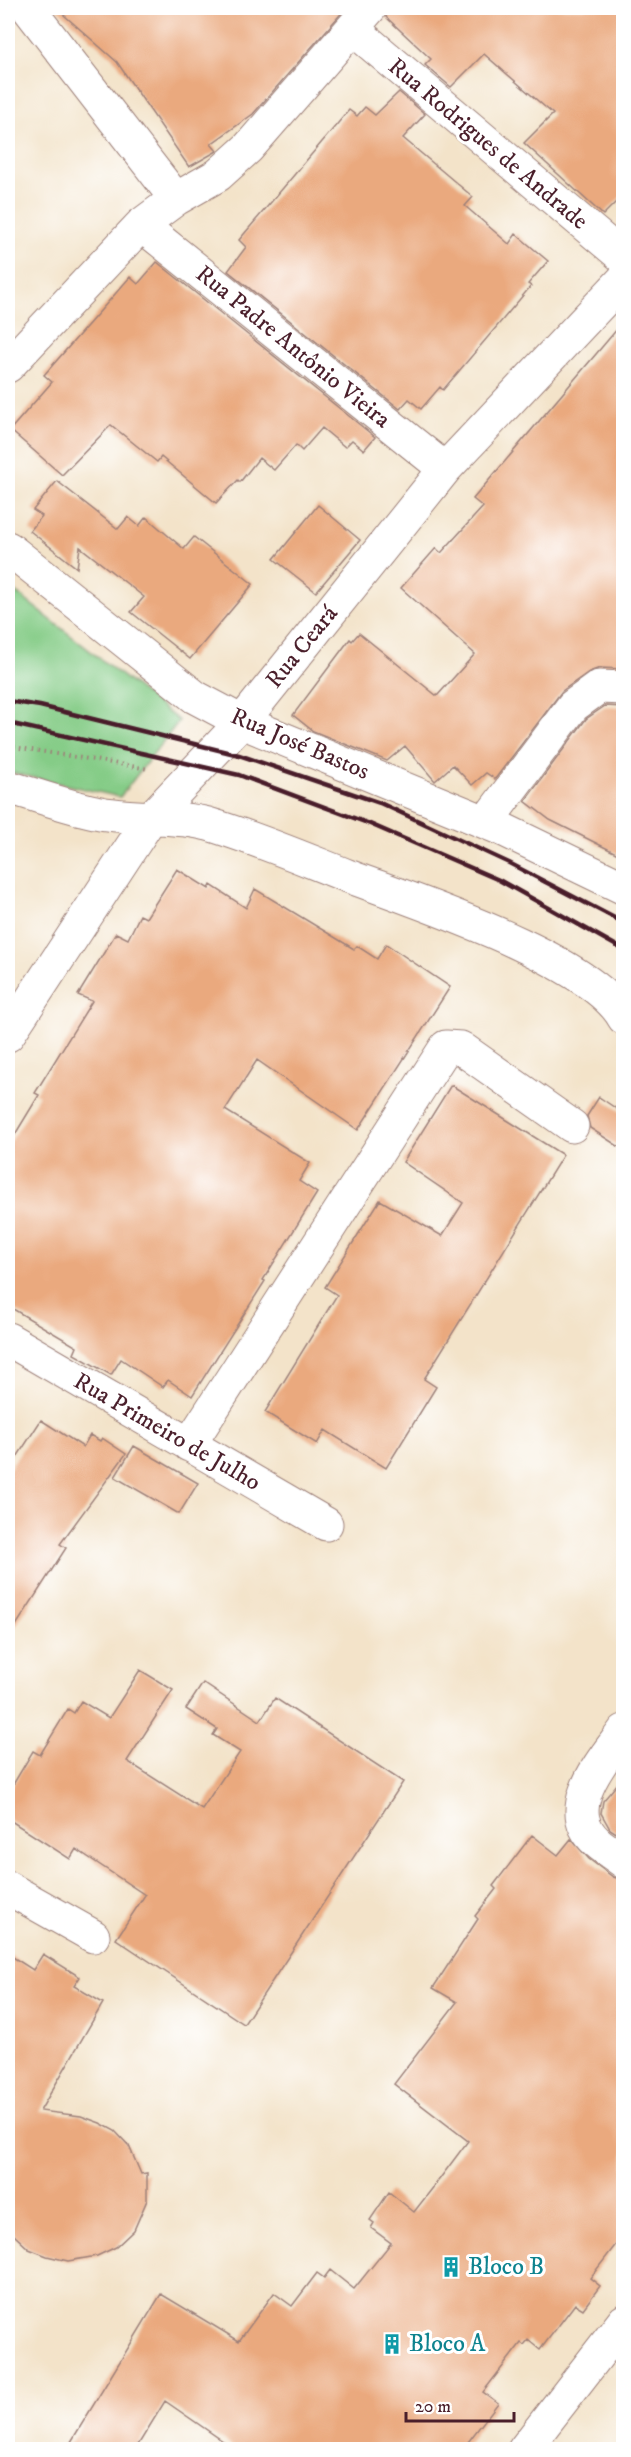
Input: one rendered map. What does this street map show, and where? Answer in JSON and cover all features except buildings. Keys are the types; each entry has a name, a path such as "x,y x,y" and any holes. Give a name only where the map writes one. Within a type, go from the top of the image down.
{"street":[{"path":"28,8 176,199"},
{"path":"8,366 141,225 176,199 218,175 248,148 362,19"},
{"name":"Rua Rodrigues de Andrade","path":"362,19 624,258"},
{"name":"Rua Padre Antônio Vieira","path":"141,225 445,469"},
{"name":"Rua Ceará","path":"8,1035 150,819 242,722 445,469 624,279"},
{"name":"Rua José Bastos","path":"8,548 195,697 242,722 486,822 624,888"},
{"path":"486,822 573,706 599,687 624,688"},
{"path":"8,787 95,812 205,824 474,924 540,954 587,982 618,1008 624,1018"},
{"path":"189,1445 446,1047 461,1048 572,1126"},
{"name":"Rua Primeiro de Julho","path":"8,1339 326,1524"},
{"path":"624,1731 588,1783 581,1806 584,1825 596,1841 624,1862"},
{"path":"8,1888 93,1936"},
{"path":"524,2450 624,2321"}],"green space":[{"path":"8,586 179,721 120,797 8,772"}],"railway":[{"path":"8,701 40,706 239,755 380,803 509,863 624,923"},
{"path":"8,723 239,775 370,824 499,880 624,950"}],"place":[{"name":"Bloco B","path":"451,2267"},
{"name":"Bloco A","path":"392,2344"}]}
